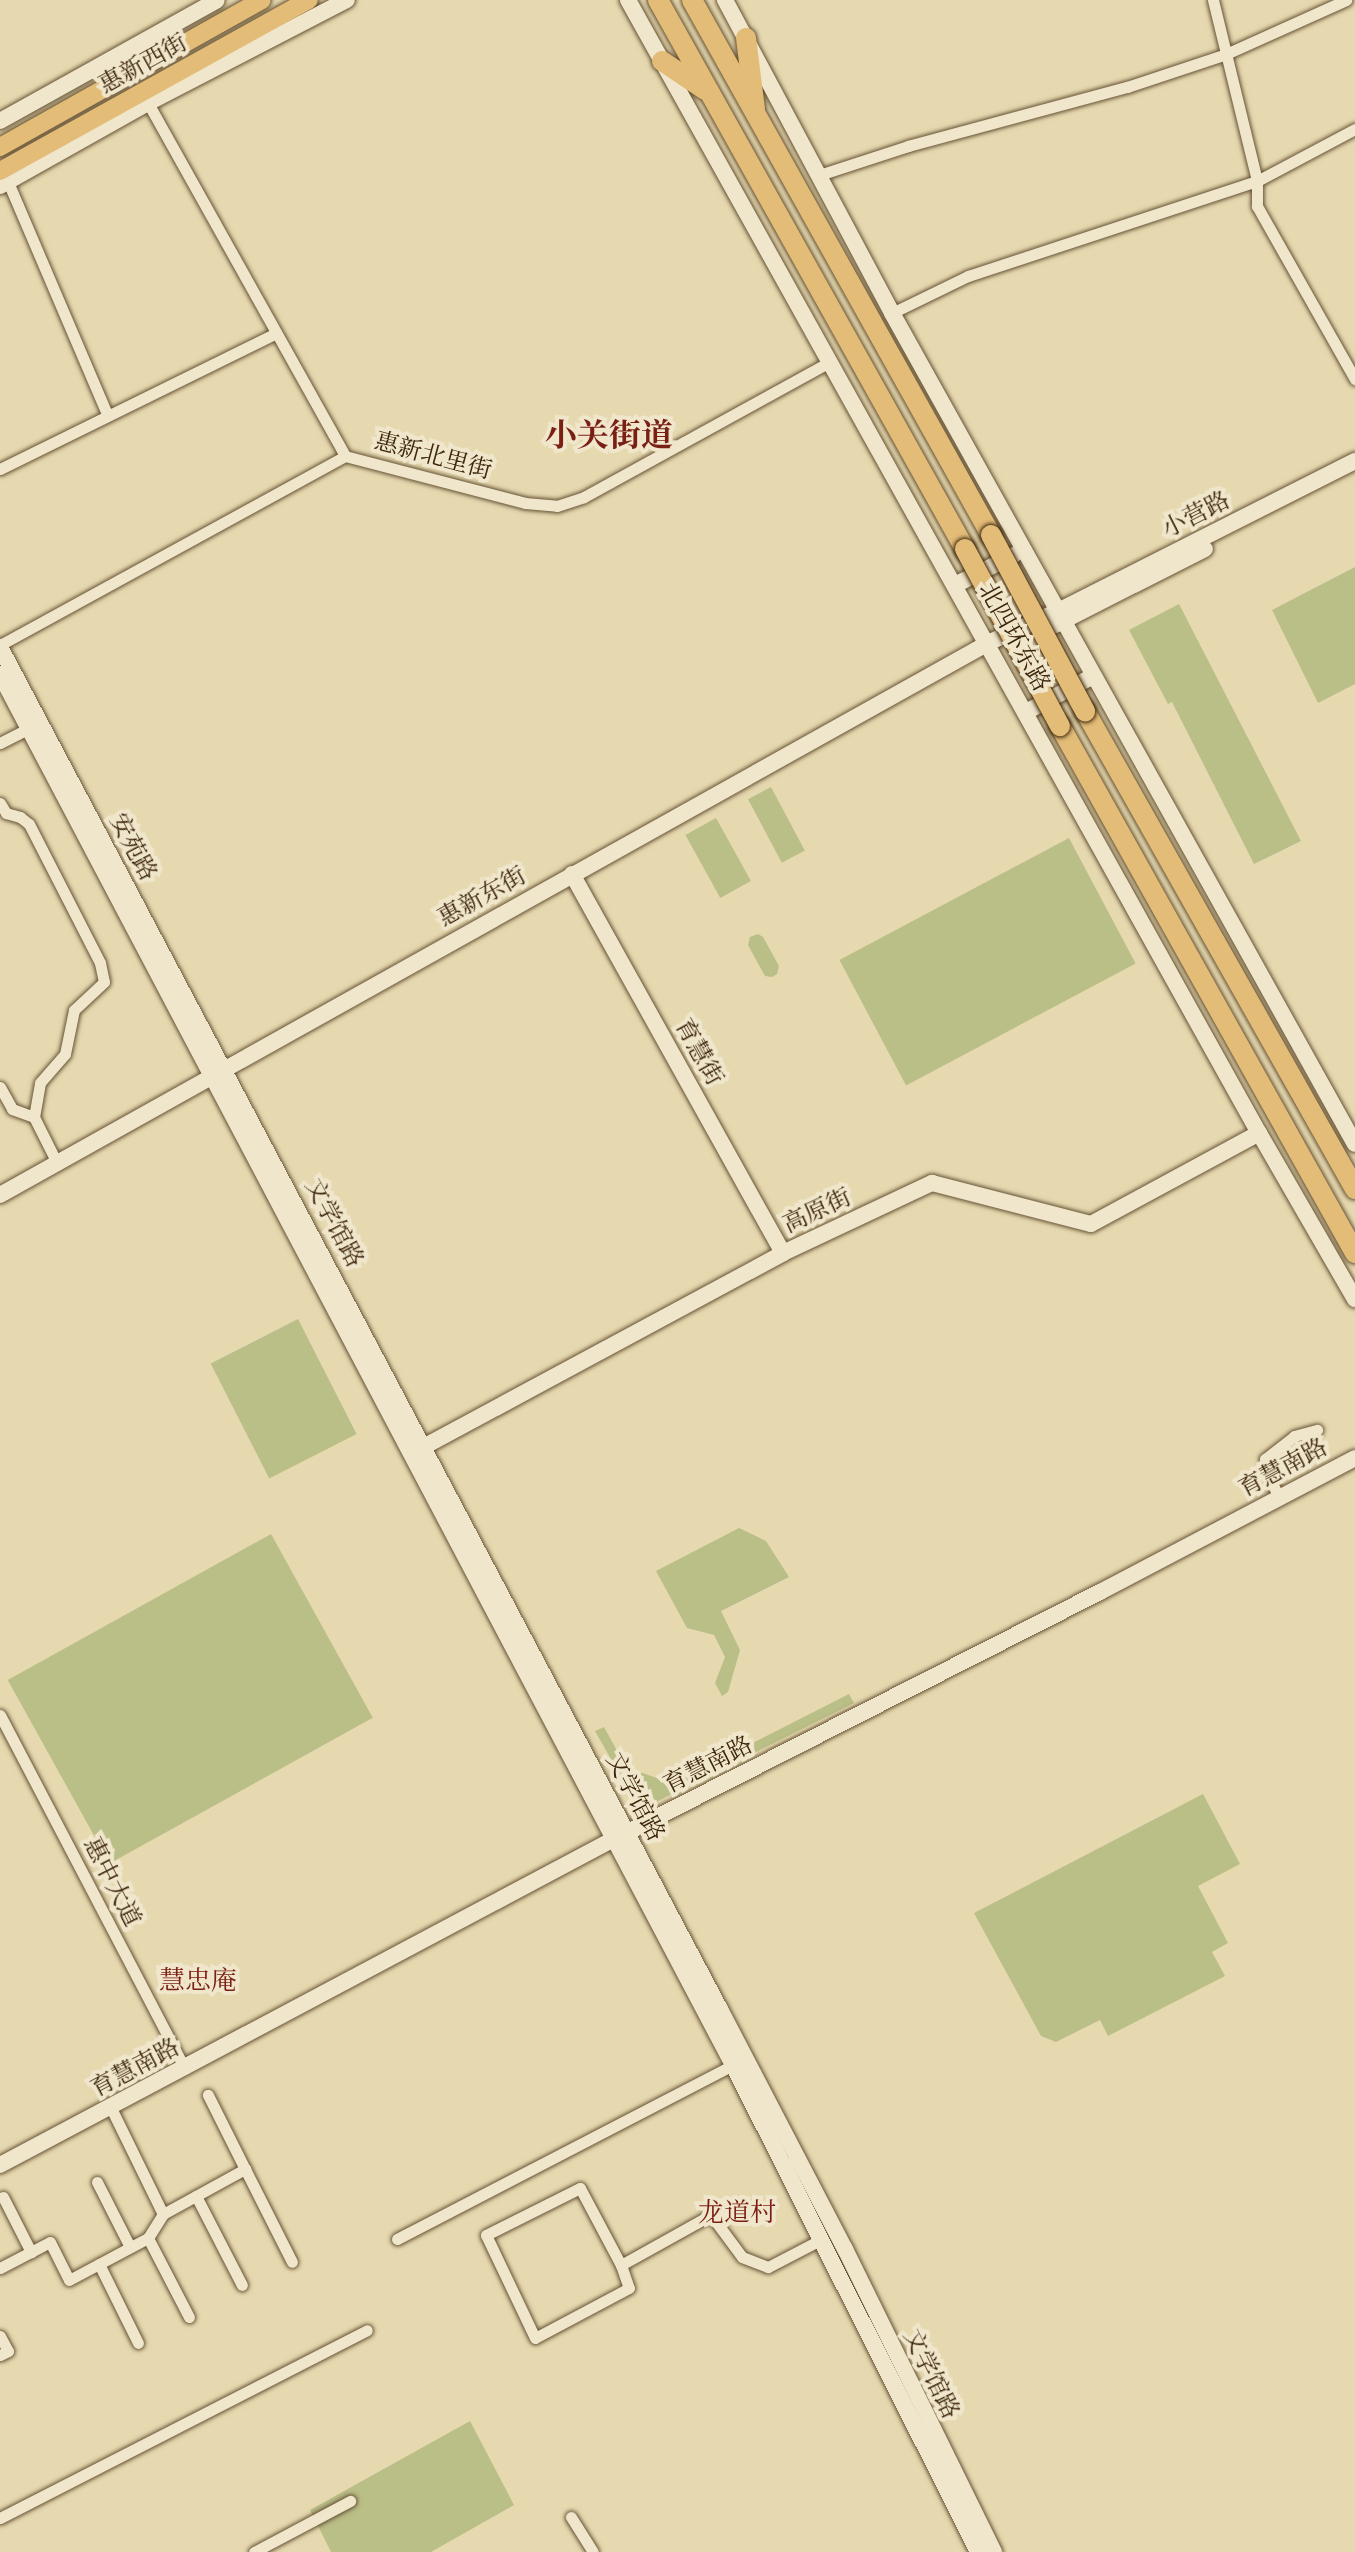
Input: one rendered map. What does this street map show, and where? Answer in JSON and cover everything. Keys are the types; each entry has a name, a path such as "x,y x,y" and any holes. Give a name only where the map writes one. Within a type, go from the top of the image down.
{"highway":[{"name":"北四环东路","path":"658,0 1355,1253"},
{"name":"北四环东路","path":"692,0 991,535 1085,711 1355,1189"},
{"path":"746,38 757,121"},
{"path":"662,61 710,94"}],"main road":[{"name":"惠新西街","path":"0,147 262,0"},
{"name":"惠新西街","path":"3,180 309,0"}],"street":[{"path":"0,121 217,0"},
{"name":"惠新西街","path":"145,98 347,0"},
{"name":"北四环东路","path":"628,0 828,363 1355,1299"},
{"name":"北四环东路","path":"725,0 892,313 1355,1144"},
{"path":"1213,0 1257,181 1257,206 1355,379"},
{"path":"819,175 908,146 1127,87 1226,54 1346,0"},
{"name":"惠新北里街","path":"145,98 345,456 525,503 557,506 598,489 828,363"},
{"path":"892,313 968,276 1257,181 1355,129"},
{"path":"3,180 108,416"},
{"path":"0,469 276,333"},
{"path":"0,646 345,456"},
{"name":"小营路","path":"1061,617 1355,461"},
{"name":"小营路","path":"1061,617 1355,472"},
{"path":"955,585 1023,550"},
{"name":"惠新东街","path":"0,1195 988,643 1061,617"},
{"name":"安苑路","path":"0,646 219,1072"},
{"name":"安苑路","path":"0,674 219,1072"},
{"path":"1026,712 1093,676"},
{"path":"0,743 29,728"},
{"path":"0,803 6,813 20,817 29,824 100,963 104,982 74,1010 65,1054 40,1083 34,1117 57,1163"},
{"name":"育慧街","path":"572,874 783,1253"},
{"name":"文学馆路","path":"219,1072 620,1836 845,2249 994,2552"},
{"path":"0,1087 12,1109 34,1117"},
{"name":"高原街","path":"418,1450 783,1253 932,1183 1091,1224 1259,1133"},
{"path":"1279,1497 1266,1471 1265,1459 1294,1436 1317,1430"},
{"name":"育慧南路","path":"0,2165 620,1836 1355,1458"},
{"name":"惠中大道","path":"0,1715 185,2069"},
{"name":"文学馆路","path":"620,1836 978,2552"},
{"path":"397,2239 733,2065"},
{"path":"208,2095 292,2262"},
{"path":"111,2108 163,2214"},
{"path":"0,2268 50,2242 69,2280 148,2238 163,2214 245,2169"},
{"path":"97,2182 130,2247"},
{"path":"580,2188 621,2265 629,2288 535,2338 486,2235 580,2188"},
{"path":"196,2196 242,2285"},
{"path":"3,2197 31,2252"},
{"path":"621,2265 711,2215 742,2257 768,2267 822,2239"},
{"path":"148,2238 189,2317"},
{"path":"99,2264 138,2343"},
{"path":"0,2518 367,2330"},
{"path":"0,2336 8,2351 0,2355"},
{"path":"254,2552 350,2501"},
{"path":"571,2517 593,2552"}],"green space":[{"path":"1355,567 1355,684 1318,703 1272,610"},
{"path":"1179,604 1301,841 1254,864 1172,702 1168,704 1129,630"},
{"path":"771,787 805,851 782,863 748,799"},
{"path":"716,818 751,881 720,898 685,835"},
{"path":"1069,838 1136,963 906,1085 839,960"},
{"path":"758,934 763,937 779,966 777,974 772,977 765,976 748,945 750,937"},
{"path":"298,1319 357,1434 269,1478 211,1363"},
{"path":"739,1528 766,1541 789,1577 721,1611 740,1650 728,1692 722,1696 715,1683 725,1657 714,1635 687,1628 656,1571"},
{"path":"271,1534 373,1718 110,1864 8,1680"},
{"path":"849,1694 854,1703 654,1803 628,1789 595,1731 604,1727 626,1767 665,1781 737,1743 741,1749"},
{"path":"1203,1794 1240,1864 1198,1886 1228,1943 1212,1952 1225,1976 1108,2036 1100,2020 1056,2042 1041,2036 974,1913"},
{"path":"470,2421 514,2505 431,2552 331,2552 310,2510"}],"district":[{"name":"小关街道","path":"609,435"},
{"name":"慧忠庵","path":"198,1981"},
{"name":"龙道村","path":"737,2213"}]}
